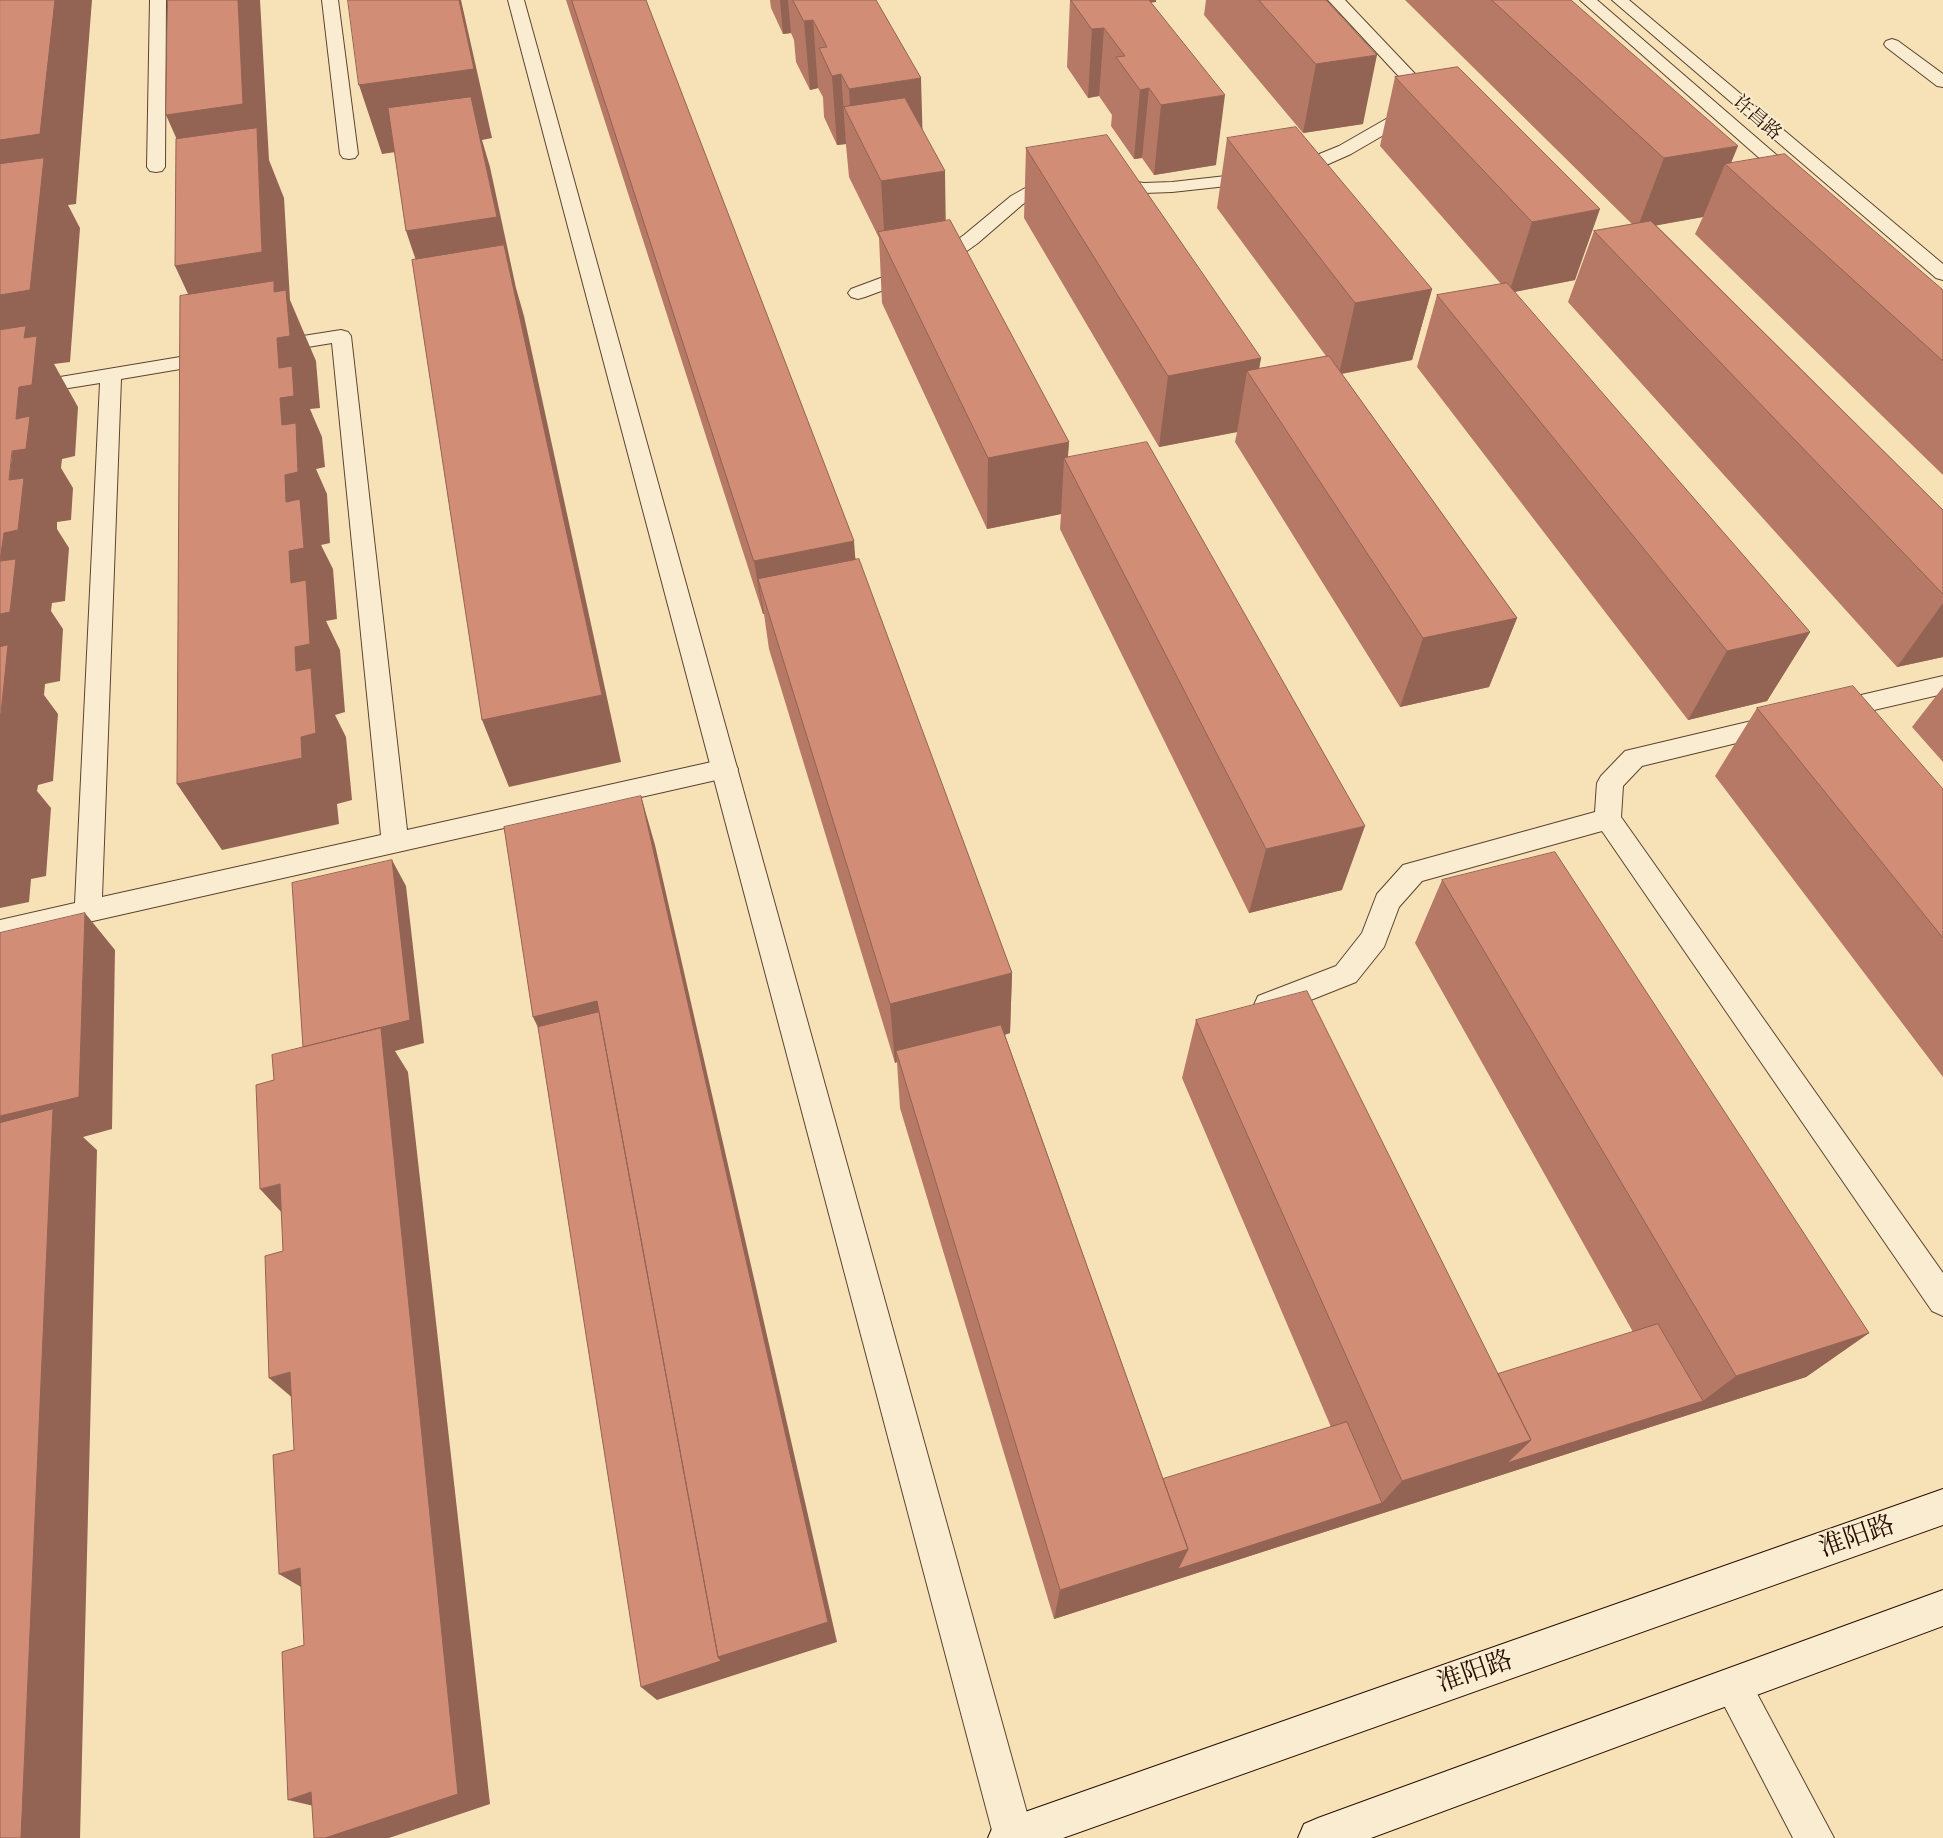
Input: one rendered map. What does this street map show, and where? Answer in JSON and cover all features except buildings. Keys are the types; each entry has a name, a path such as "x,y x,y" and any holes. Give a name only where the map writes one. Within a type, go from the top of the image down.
{"street":[{"path":"156,167 158,0"},
{"path":"330,0 349,154"},
{"path":"516,0 1012,1837"},
{"path":"858,293 936,264 971,240 1017,200 1042,186 1082,181 1144,188 1172,187 1282,175 1309,166 1345,150 1407,114 1413,102 1413,82 1336,0"},
{"name":"许昌路","path":"1588,0 1812,195"},
{"name":"许昌路","path":"1620,0 1940,269"},
{"path":"1892,44 1943,82"},
{"path":"0,393 341,336 395,843"},
{"path":"88,911 111,374"},
{"path":"1943,685 1634,758 1610,783 1608,819 1943,1300"},
{"path":"0,931 724,769"},
{"path":"1268,1005 1346,974 1374,940 1387,902 1414,873 1608,819"},
{"name":"淮阳路","path":"1012,1837 1943,1507"},
{"path":"1318,1838 1943,1608"},
{"path":"1733,1686 1814,1838"}]}
